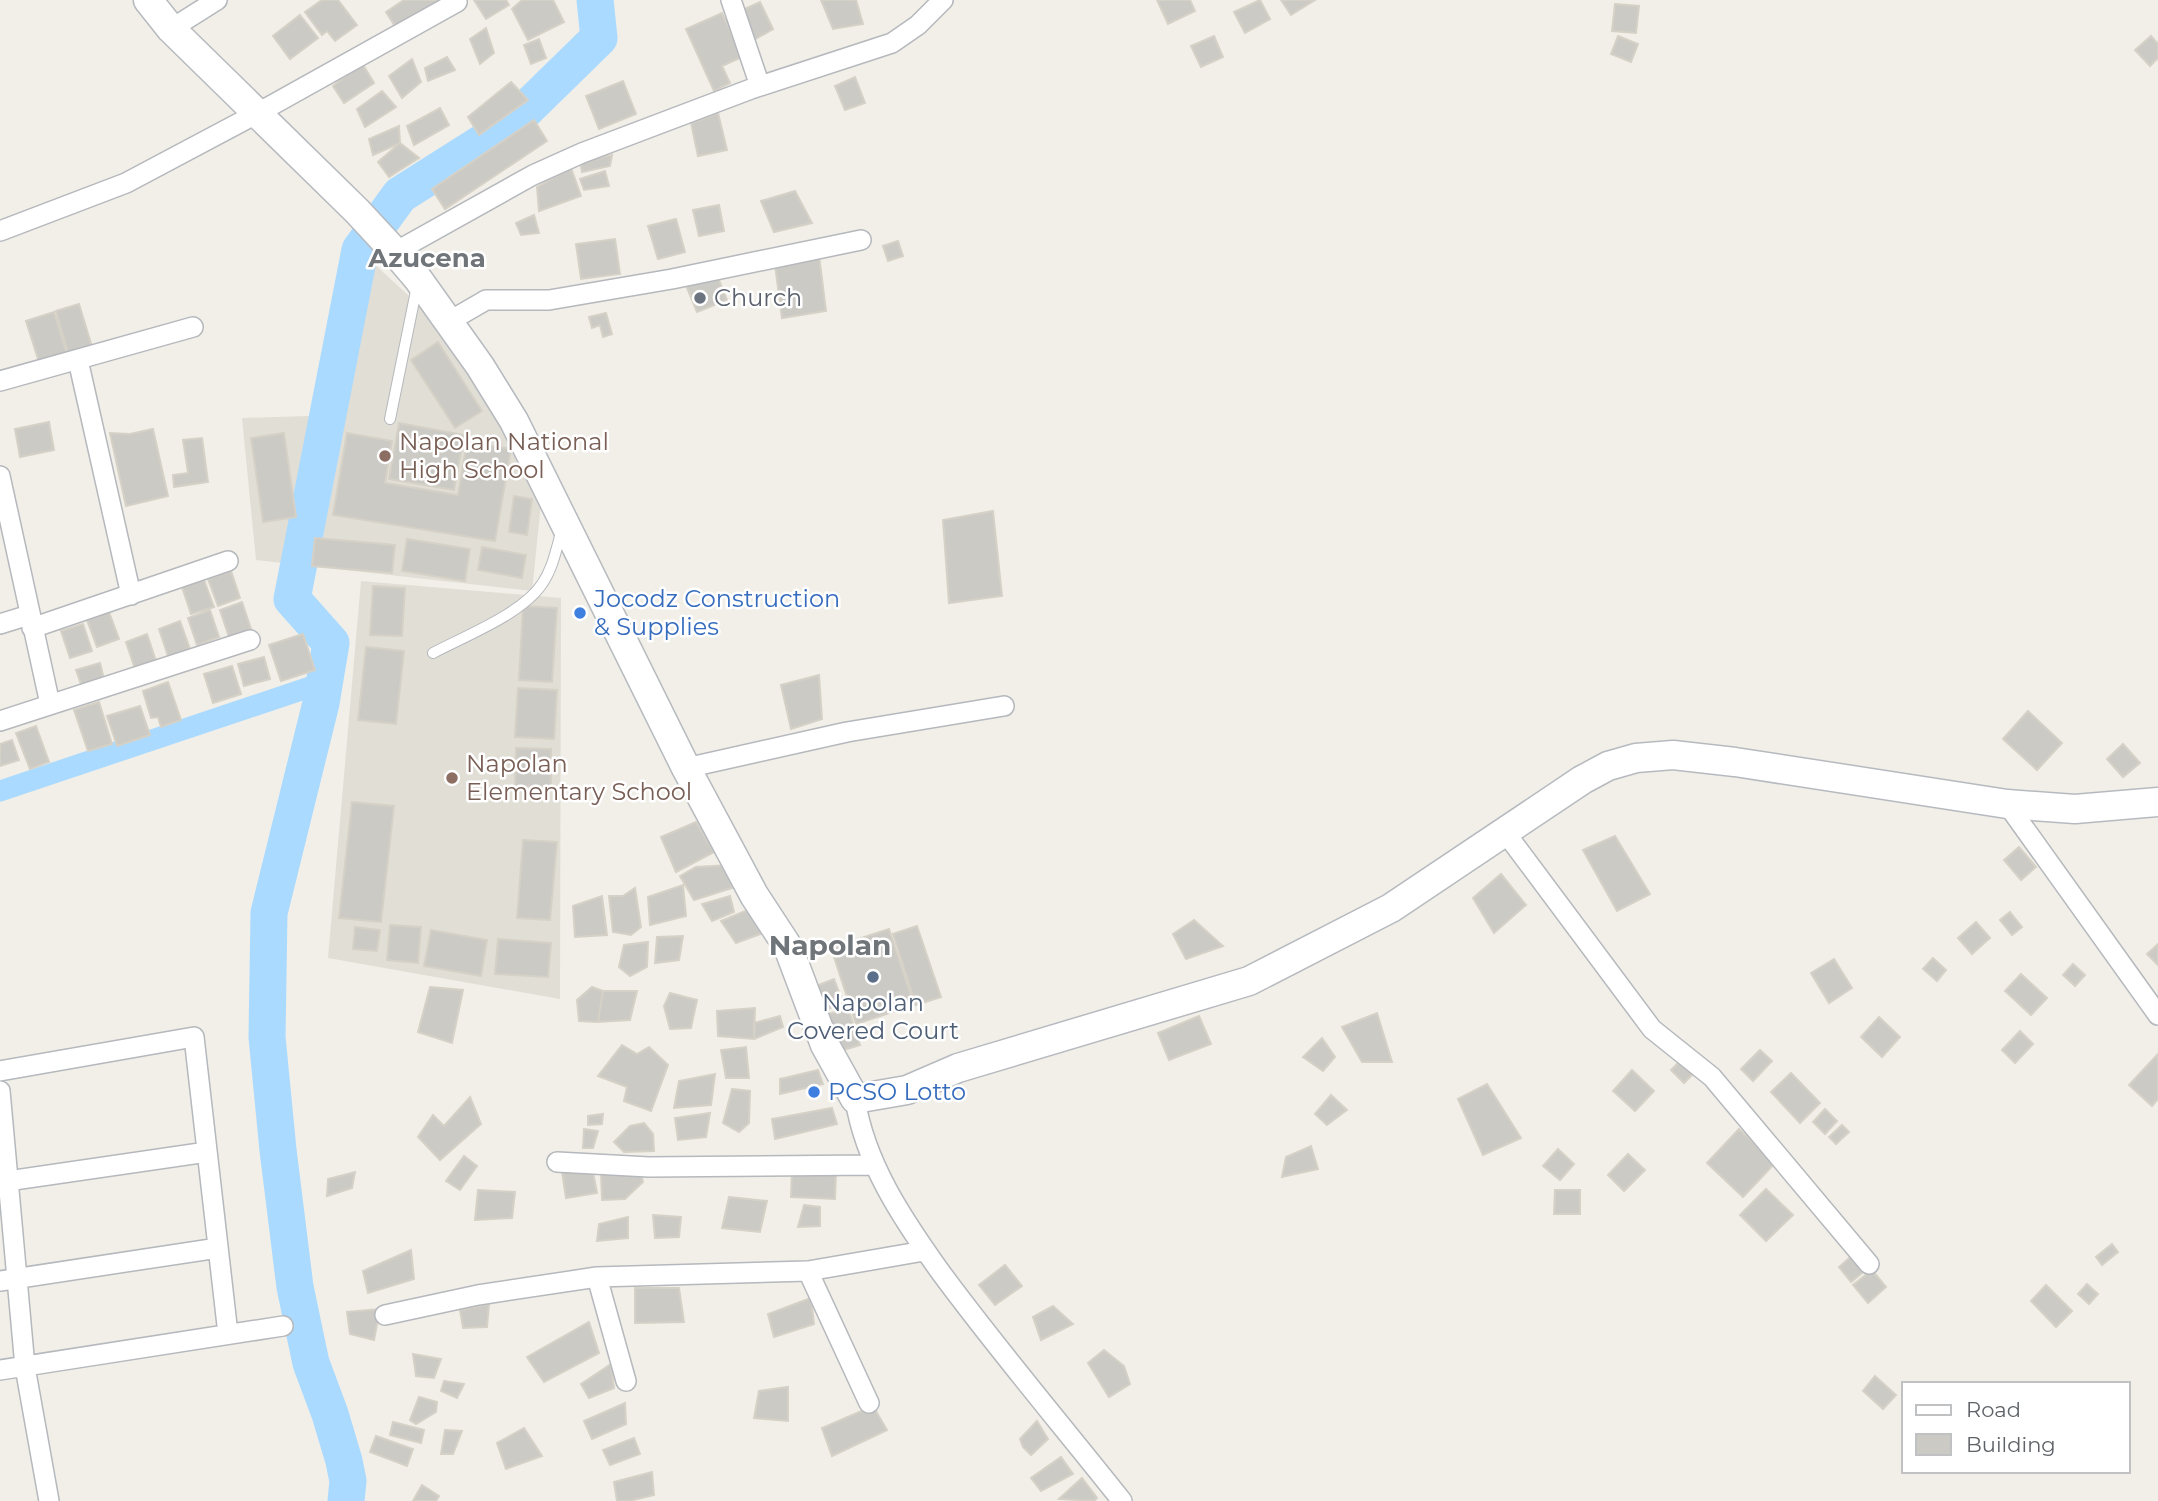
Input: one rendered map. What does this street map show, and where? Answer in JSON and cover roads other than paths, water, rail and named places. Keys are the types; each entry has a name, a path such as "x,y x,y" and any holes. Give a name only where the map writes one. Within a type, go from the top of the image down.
{"street":[{"path":"148,0 171,29 357,211 418,279 480,366 514,421 686,768 754,895 788,947 825,1045 855,1099 860,1129 874,1166 924,1251 992,1341 1122,1501"},
{"path":"171,29 217,0"},
{"path":"731,0 760,86"},
{"path":"386,243 533,175 674,117 892,43 918,26 943,0"},
{"path":"0,231 127,183 457,2"},
{"path":"448,322 486,300 549,300 673,279 861,240"},
{"path":"0,381 193,327"},
{"path":"78,360 131,595"},
{"path":"0,476 5,525 50,704"},
{"path":"0,624 31,621 131,595 228,561"},
{"path":"0,721 250,640"},
{"path":"686,768 846,732 1004,706"},
{"path":"855,1099 907,1090 958,1068 1249,981 1391,908 1582,780 1608,766 1636,758 1673,755 1735,762 2007,804 2075,809 2158,802"},
{"path":"2007,804 2158,1015"},
{"path":"1505,832 1652,1029 1712,1077 1869,1264"},
{"path":"0,1071 194,1037 228,1335"},
{"path":"0,1091 8,1280 50,1501"},
{"path":"4,1181 207,1152"},
{"path":"557,1162 649,1167 874,1166"},
{"path":"8,1280 218,1248"},
{"path":"385,1315 478,1295 597,1277 808,1271 924,1251"},
{"path":"808,1271 869,1402"},
{"path":"597,1277 626,1381"},
{"path":"0,1370 282,1326"}],"lane":[{"path":"390,419 418,279"},
{"path":"433,653 503,616 536,592 552,564 564,522"}],"waterway":[{"path":"346,1501 348,1481 344,1461 311,1363 295,1287 267,1037 269,913 321,703 331,643 292,599 360,250 400,195 509,126 599,38 595,0"},
{"path":"0,791 325,682"}],"place":[{"name":"Church","path":"700,298"},
{"name":"Napolan National High School","path":"385,456"},
{"name":"Jocodz Construction & Supplies","path":"580,613"},
{"name":"Napolan Elementary School","path":"452,778"},
{"name":"Napolan Covered Court","path":"873,977"},
{"name":"PCSO Lotto","path":"814,1092"}],"district":[{"name":"Azucena","path":"427,258"},
{"name":"Napolan","path":"830,945"}]}
